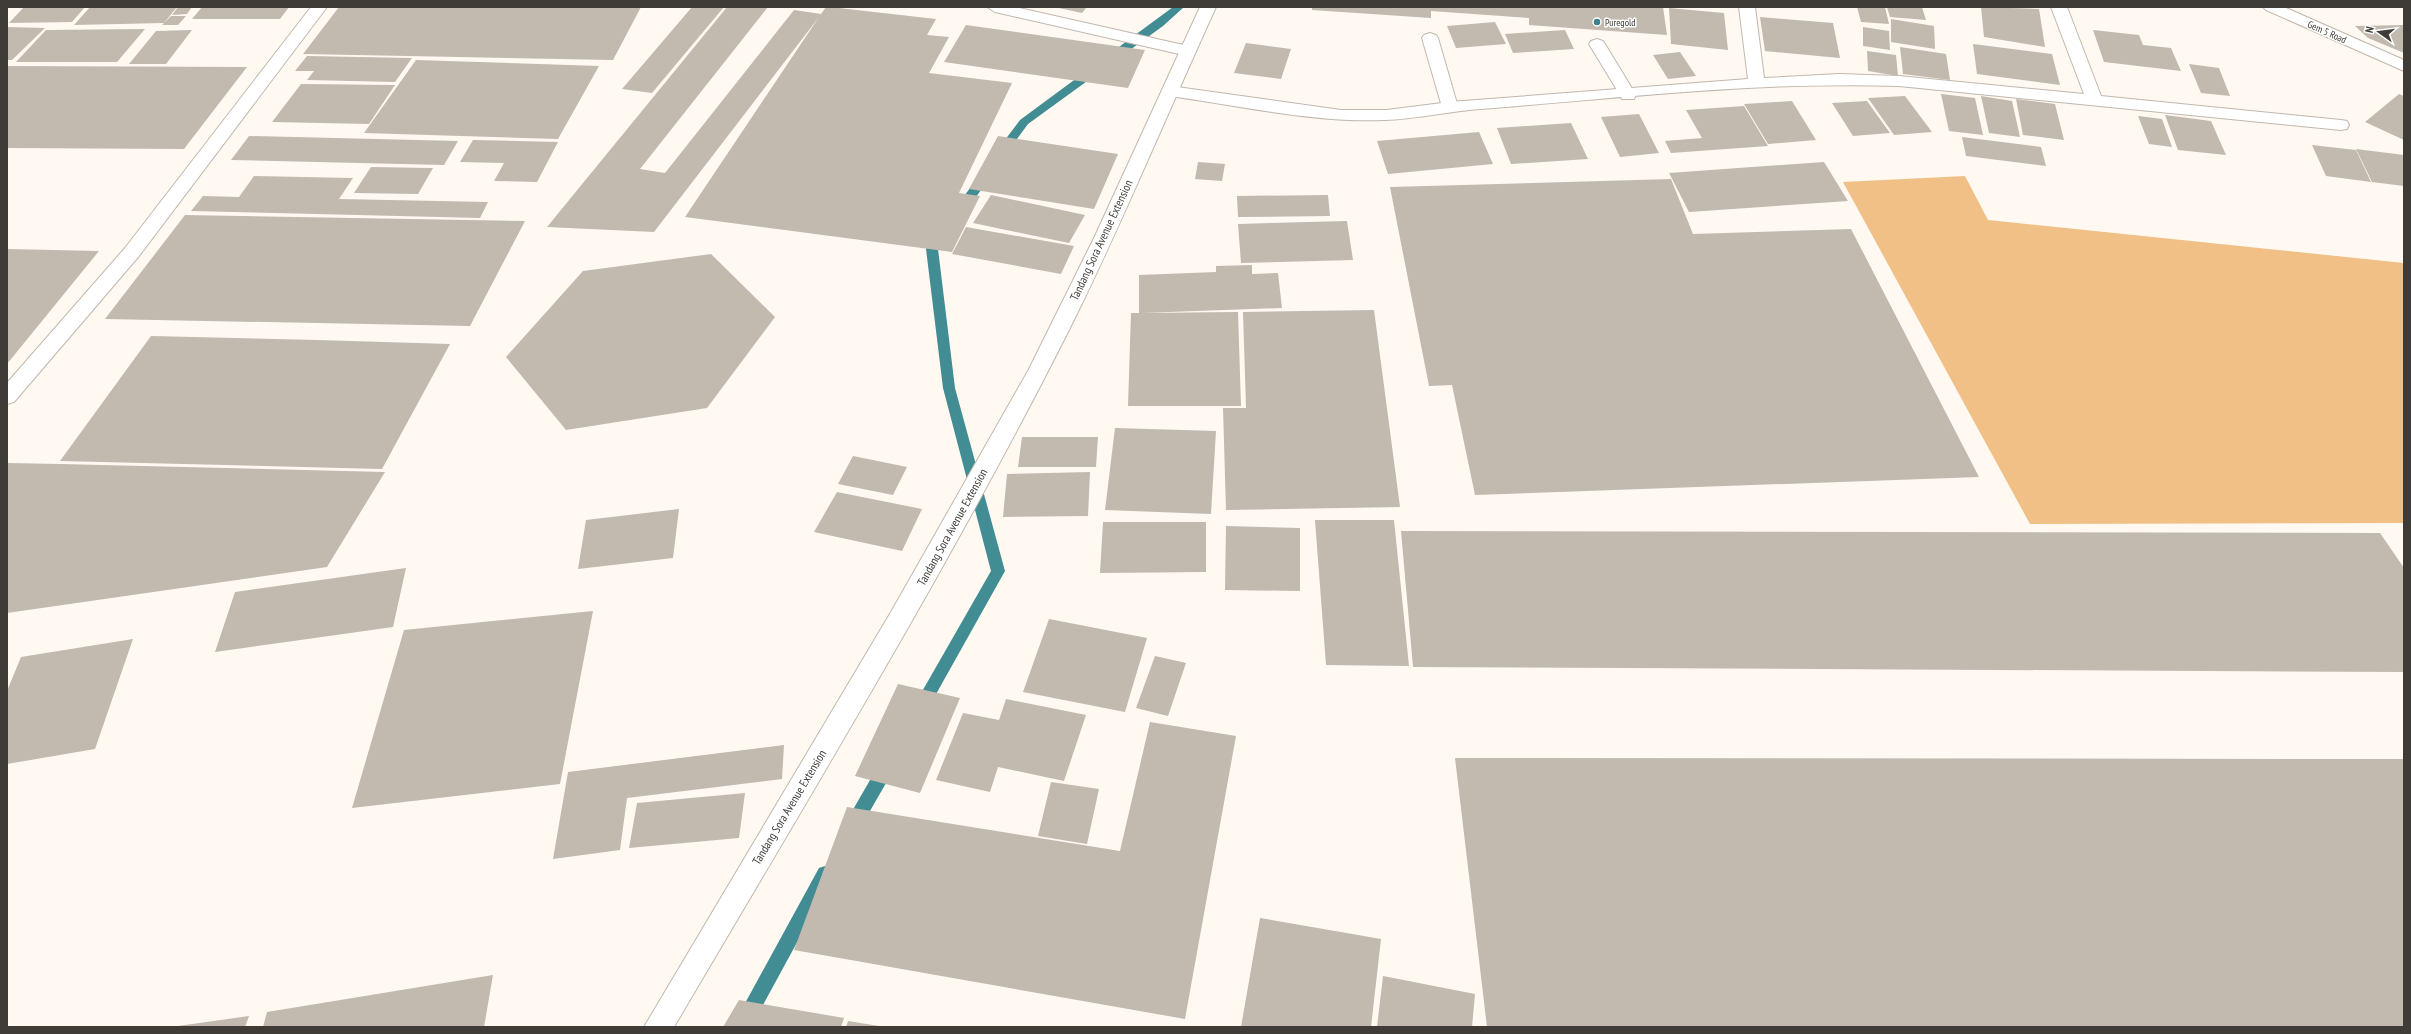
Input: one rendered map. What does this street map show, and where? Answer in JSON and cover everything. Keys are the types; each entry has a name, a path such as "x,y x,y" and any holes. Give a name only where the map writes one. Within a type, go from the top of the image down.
{"street":[{"path":"7,397 132,252 319,7"},
{"path":"995,7 1188,51"},
{"name":"Tandang Sora Avenue Extension","path":"658,1027 928,573 1035,376 1108,226 1208,7"},
{"path":"1747,7 1757,83"},
{"path":"2059,7 2094,100"},
{"name":"Gem 5 Road","path":"2271,7 2404,66"},
{"path":"1430,38 1450,107"},
{"path":"1597,44 1628,95"},
{"path":"1170,91 1341,115 1387,115 1450,107 1628,95 1757,83 1839,79 1899,81 2342,126"}],"shaded area":[{"path":"1965,176 1988,220 2404,263 2404,523 2030,524 1843,182"}],"building":[{"path":"24,7 85,7 72,22 9,23"},
{"path":"90,7 177,7 164,23 74,25"},
{"path":"178,7 192,7 187,14 172,15"},
{"path":"202,7 289,7 280,19 192,19"},
{"path":"339,7 641,7 613,60 303,54"},
{"path":"692,7 724,7 652,93 622,89"},
{"path":"727,7 768,7 640,169 665,173 794,10 821,14 826,7 830,7 936,19 927,35 949,37 929,73 1012,83 959,193 980,196 952,252 685,217 819,17 654,232 547,227"},
{"path":"1054,7 1087,7 1082,13"},
{"name":"Puregold","path":"1312,7 1663,7 1667,35 1529,25 1529,18 1431,11 1431,18 1312,10"},
{"path":"1857,7 1885,7 1889,24 1861,22"},
{"path":"1887,7 1922,7 1926,20 1890,17"},
{"path":"1981,7 2039,9 2045,47 1984,37"},
{"path":"1669,8 1724,13 1728,50 1671,44"},
{"path":"171,16 186,16 178,25 162,25"},
{"path":"1760,17 1833,23 1840,58 1765,51"},
{"path":"1891,19 1934,26 1935,49 1891,42"},
{"path":"1495,22 1506,44 1456,48 1447,26"},
{"path":"966,25 1145,50 1128,88 944,62"},
{"path":"2404,25 2404,53 2368,38 2355,26"},
{"path":"7,27 45,28 12,60 7,60"},
{"path":"1863,27 1889,31 1890,50 1863,46"},
{"path":"145,29 117,62 16,62 46,30"},
{"path":"192,30 166,64 129,64 156,31"},
{"path":"1565,30 1574,49 1513,53 1505,34"},
{"path":"2093,30 2139,35 2143,45 2171,48 2181,71 2104,62"},
{"path":"1246,43 1291,49 1281,79 1234,73"},
{"path":"1973,44 2052,54 2060,85 1977,74"},
{"path":"1900,47 1946,54 1950,80 1903,74"},
{"path":"1867,51 1896,55 1898,76 1868,71"},
{"path":"1680,52 1696,76 1668,79 1653,55"},
{"path":"307,56 412,58 395,82 307,80 314,71 295,71"},
{"path":"416,60 599,66 558,139 364,133"},
{"path":"2189,64 2219,68 2230,96 2201,93"},
{"path":"7,66 247,67 184,149 7,148"},
{"path":"301,84 395,85 369,124 272,122"},
{"path":"1941,94 1975,98 1983,135 1949,131"},
{"path":"2399,94 2404,96 2404,140 2365,122"},
{"path":"1905,96 1932,132 1894,135 1868,98"},
{"path":"1981,96 2012,101 2020,137 1989,133"},
{"path":"2016,99 2055,104 2064,140 2023,135"},
{"path":"1792,101 1816,140 1768,144 1744,104"},
{"path":"1867,101 1890,133 1853,136 1832,103"},
{"path":"1744,106 1768,146 1671,153 1665,141 1702,138 1686,110"},
{"path":"1639,114 1659,153 1620,157 1601,117"},
{"path":"2165,115 2211,121 2226,155 2178,150"},
{"path":"2138,116 2162,119 2172,147 2149,144"},
{"path":"1571,123 1588,159 1511,164 1497,128"},
{"path":"1479,132 1493,164 1388,174 1377,141"},
{"path":"249,136 458,141 444,165 231,160"},
{"path":"998,136 1118,154 1094,209 969,189"},
{"path":"1962,137 2041,147 2046,166 1966,156"},
{"path":"473,140 558,142 537,182 494,181 504,163 460,162"},
{"path":"2312,145 2356,150 2371,182 2326,176"},
{"path":"2356,149 2404,155 2404,186 2372,182"},
{"path":"1198,162 1225,164 1222,181 1195,179"},
{"path":"1824,162 1848,201 1689,212 1669,173"},
{"path":"371,167 433,168 418,194 354,193"},
{"path":"254,176 353,178 339,199 488,202 480,218 191,211 203,196 239,197"},
{"path":"1671,179 1693,234 1851,229 1979,477 1475,495 1452,385 1429,386 1390,187"},
{"path":"991,195 1085,215 1069,243 973,223"},
{"path":"1328,195 1330,216 1238,217 1237,196"},
{"path":"185,215 525,221 470,326 105,319"},
{"path":"1347,221 1353,260 1241,263 1238,224"},
{"path":"966,227 1074,246 1061,274 952,254"},
{"path":"7,249 99,251 7,364"},
{"path":"711,254 775,317 707,408 566,430 506,357 583,271"},
{"path":"1252,265 1252,274 1278,273 1282,308 1141,313 1238,312 1241,406 1128,406 1131,313 1139,313 1139,275 1216,272 1216,266"},
{"path":"1374,310 1400,507 1226,510 1223,408 1246,408 1243,312"},
{"path":"151,336 450,344 382,469 60,461"},
{"path":"1115,428 1216,431 1211,514 1105,510"},
{"path":"1022,437 1098,437 1096,467 1018,467"},
{"path":"853,456 907,467 893,495 838,484"},
{"path":"7,463 385,472 327,567 7,613"},
{"path":"1090,472 1088,516 1003,517 1007,474"},
{"path":"837,492 922,509 902,551 814,532"},
{"path":"679,509 673,558 578,569 586,520"},
{"path":"1315,520 1394,520 1409,666 1326,665"},
{"path":"1103,522 1206,522 1206,572 1100,573"},
{"path":"1226,526 1300,528 1300,591 1225,590"},
{"path":"1401,531 2380,533 2404,568 2404,672 1413,667"},
{"path":"406,568 393,627 215,652 235,592"},
{"path":"593,611 560,784 352,808 404,630"},
{"path":"1049,619 1147,638 1125,712 1023,692"},
{"path":"133,639 95,749 7,764 7,691 21,657"},
{"path":"1155,656 1186,663 1168,716 1136,708"},
{"path":"898,684 960,698 920,793 855,776"},
{"path":"1006,699 1086,715 1064,781 998,767 990,792 936,780 963,713 999,720"},
{"path":"1150,722 1236,736 1185,1019 794,950 847,807 1120,851"},
{"path":"784,745 782,779 627,798 620,850 553,859 568,772"},
{"path":"1455,758 2404,759 2404,1027 1487,1027"},
{"path":"1051,782 1099,789 1087,844 1038,836"},
{"path":"745,793 739,838 629,848 637,803"},
{"path":"1260,918 1381,939 1371,1027 1241,1027"},
{"path":"493,975 484,1027 263,1027 267,1012"},
{"path":"1383,976 1475,994 1472,1027 1377,1027"},
{"path":"739,1000 844,1018 841,1027 723,1027"},
{"path":"249,1016 245,1027 178,1027 178,1026"},
{"path":"848,1021 879,1026 846,1027"}],"waterway":[{"path":"1001,153 1024,122 1159,24 1179,7"},
{"path":"960,210 986,175"},
{"path":"921,707 998,571 949,388 932,249 942,235"},
{"path":"853,825 887,766"},
{"path":"741,1027 825,874"}],"place":[{"name":"Puregold","path":"1597,22"}]}
